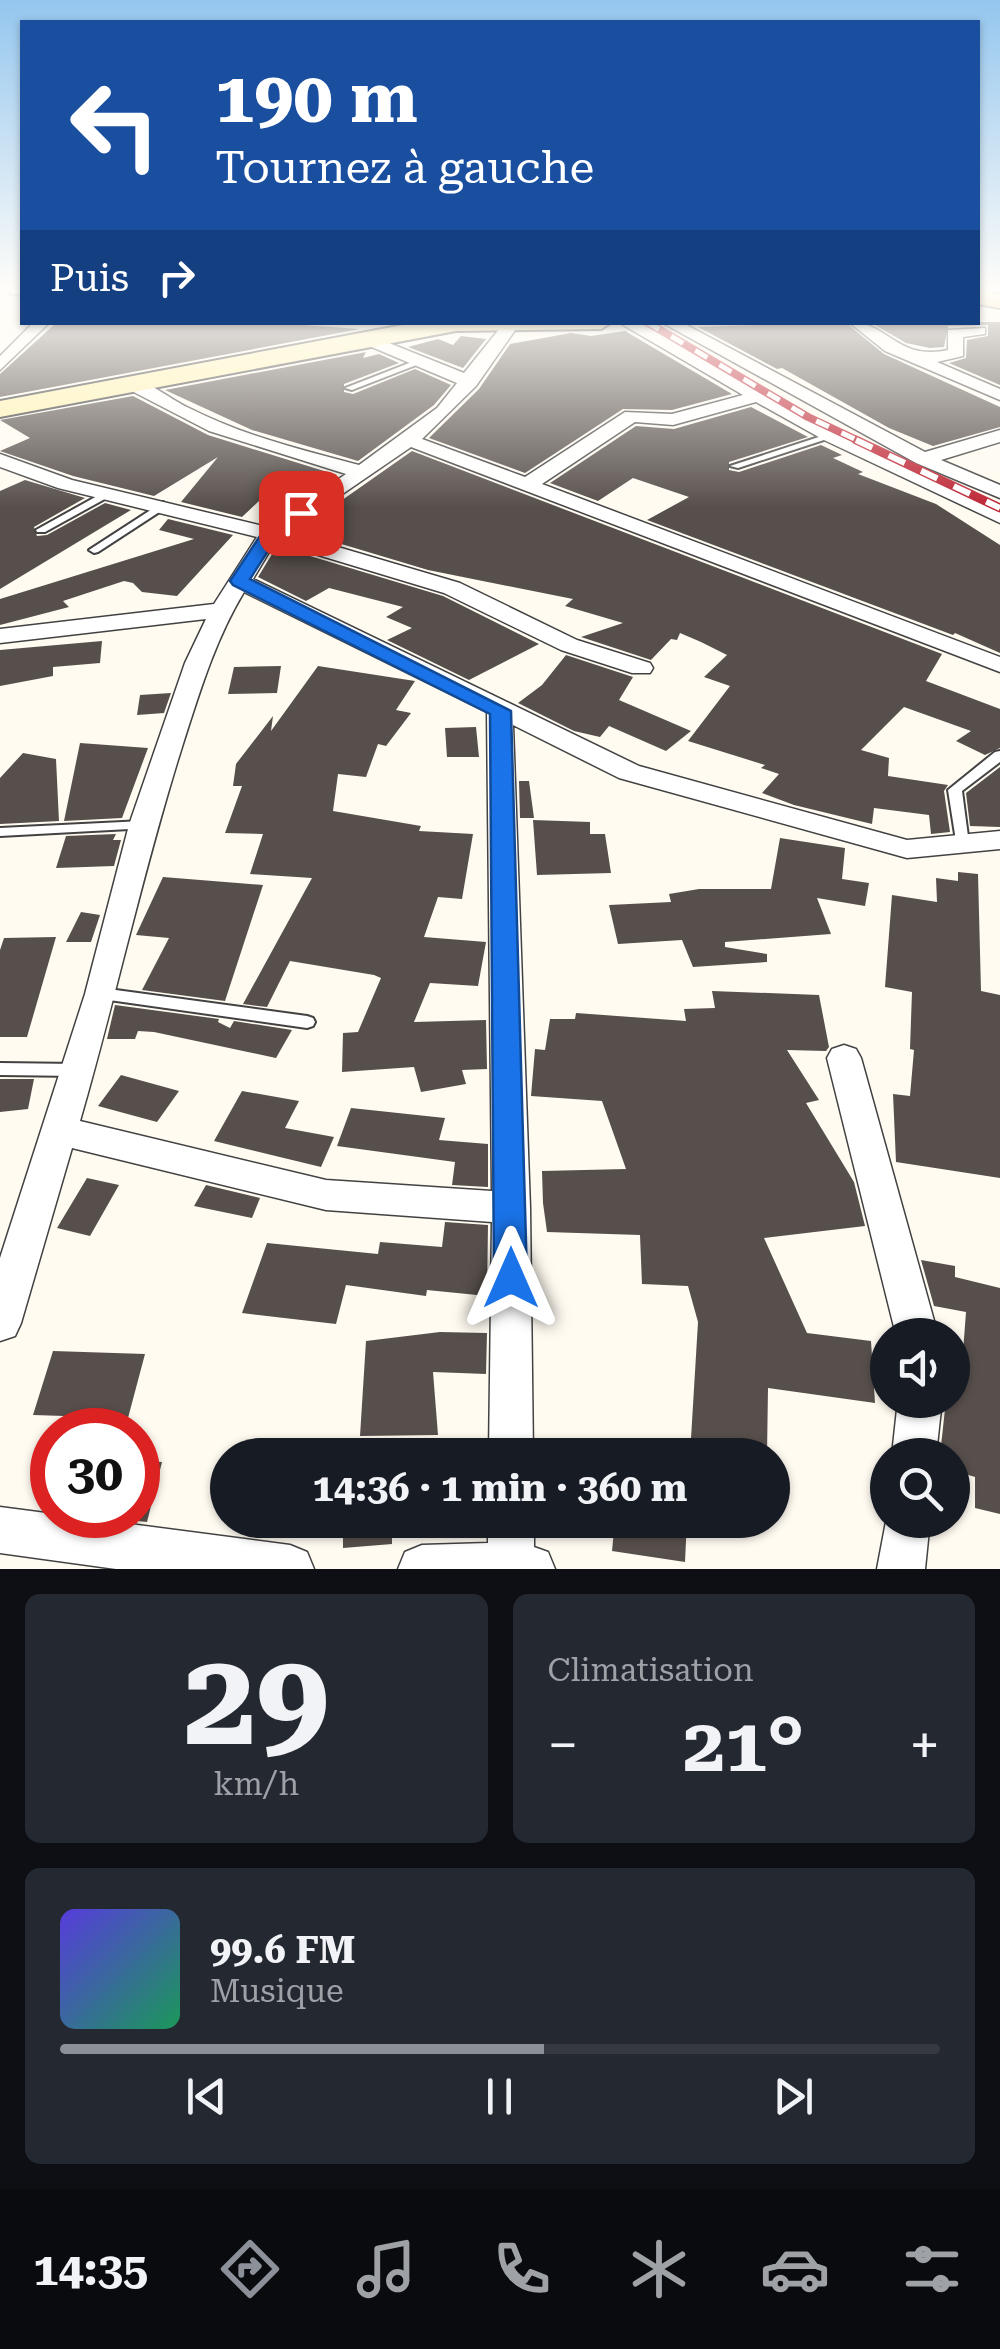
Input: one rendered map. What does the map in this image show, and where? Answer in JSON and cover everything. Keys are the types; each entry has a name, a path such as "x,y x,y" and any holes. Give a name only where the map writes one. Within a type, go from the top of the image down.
{"street":[{"path":"0,409 257,362"},
{"path":"421,362 470,382"},
{"path":"0,1323 101,994 143,825 197,663 222,610 270,534 408,440 470,382 484,362"},
{"path":"697,362 831,436 1000,517"},
{"path":"743,362 923,459 1000,492"},
{"path":"923,362 1000,395"},
{"path":"132,384 161,403 249,443 362,472"},
{"path":"530,483 631,416 674,420 758,396"},
{"path":"923,459 1000,436"},
{"path":"408,440 530,483 720,556 774,582 1000,665"},
{"path":"0,460 65,484 270,534 452,588 569,645 641,668"},
{"path":"239,581 629,772 907,849 1000,840"},
{"path":"6,630 222,610"},
{"path":"500,711 511,1208 510,1438"},
{"path":"844,1058 913,1318"},
{"path":"61,1131 326,1194 511,1208"},
{"path":"0,1530 290,1569"},
{"path":"901,1569 905,1538"},
{"path":"422,1569 516,1556"}],"lane":[{"path":"349,388 419,362"},
{"path":"735,466 831,436"},
{"path":"40,530 108,493"},
{"path":"94,550 163,506"},
{"path":"962,844 955,790 1000,755"},
{"path":"0,832 143,825"},
{"path":"101,994 307,1022"},
{"path":"0,1069 79,1070"}],"building":[{"path":"13,362 184,362 0,397 0,374"},
{"path":"312,362 399,363 344,384 344,392 353,394 415,369 451,385 434,405 358,461 252,430 165,390"},
{"path":"497,362 678,362 732,394 672,410 623,409 525,473 429,438 479,389"},
{"path":"764,362 902,362 1000,407 1000,427 933,446 889,428 782,368"},
{"path":"1000,362 1000,385 949,363"},
{"path":"133,396 208,435 337,475 318,488 268,505 260,500 242,517 181,502 218,457 154,496 73,476 0,451 30,438 0,420"},
{"path":"751,407 808,437 729,462 729,470 739,472 821,445 842,455 833,458 863,472 858,474 936,504 1000,545 1000,653 647,520 689,497 633,478 598,501 550,483 636,426 674,429"},
{"path":"412,451 942,654 926,681 1000,709 1000,748 985,755 956,741 971,731 904,707 861,750 889,758 888,776 948,785 944,791 950,832 931,834 929,815 874,808 872,824 794,805 762,793 779,774 761,768 765,765 688,741 730,686 704,677 727,655 701,642 680,633 677,640 671,639 651,660 581,637 623,623 565,606 573,599 428,570 298,531"},
{"path":"25,480 85,498 34,527 37,536 47,535 105,503 131,510 0,589 0,491"},
{"path":"168,519 233,535 177,596 142,592 124,581 63,601 69,607 0,625 0,599 194,539 159,530"},
{"path":"277,546 443,596 539,644 469,680 387,640 412,628 386,617 403,607 329,588 306,601 258,577"},
{"path":"102,641 100,663 53,667 53,676 0,686 0,650"},
{"path":"566,655 633,677 619,700 691,731 666,751 609,726 600,737 574,731 518,703 542,685"},
{"path":"281,666 277,693 228,694 234,667"},
{"path":"318,666 415,681 396,710 411,713 386,746 378,744 366,777 338,774 333,811 421,826 419,831 473,834 462,899 438,897 424,937 486,942 478,986 430,983 414,1022 486,1020 487,1069 462,1070 466,1084 421,1092 414,1067 342,1072 343,1033 358,1032 381,978 374,975 290,961 267,1007 243,1004 312,878 250,874 263,834 225,833 242,786 233,786 236,764 273,716 271,731"},
{"path":"171,693 164,713 137,715 140,695"},
{"path":"476,727 479,757 447,757 445,728"},
{"path":"80,743 148,748 122,818 64,821"},
{"path":"23,753 56,759 59,821 0,824 0,778"},
{"path":"1000,767 1000,827 970,826 966,793"},
{"path":"519,781 529,781 534,818 520,818"},
{"path":"533,820 590,822 590,834 605,834 611,873 537,875"},
{"path":"116,834 113,840 121,840 114,866 56,868 66,836"},
{"path":"780,838 845,848 842,879 869,883 865,906 817,898 831,934 725,942 725,947 767,954 767,962 693,967 682,940 618,944 609,905 671,902 669,894 699,889 771,889"},
{"path":"958,872 978,874 981,991 1000,995 1000,1178 896,1162 893,1094 910,1096 914,1050 910,1049 912,992 885,987 892,895 937,902 936,878 958,881"},
{"path":"163,877 263,885 225,1001 142,990 169,938 136,935"},
{"path":"81,912 100,915 91,942 66,942"},
{"path":"56,937 27,1037 0,1037 0,950 4,938"},
{"path":"712,991 819,995 829,1047 826,1051 787,1050 819,1100 806,1103 854,1182 865,1226 764,1238 807,1333 870,1341 870,1402 768,1388 767,1438 691,1438 698,1322 688,1286 642,1284 640,1235 547,1232 543,1203 542,1171 626,1169 602,1101 531,1096 535,1049 545,1050 550,1019 575,1019 576,1013 686,1021 684,1009 715,1008"},
{"path":"115,1005 219,1019 230,1028 234,1021 292,1030 276,1058 154,1032 138,1031 135,1039 107,1039"},
{"path":"121,1075 179,1091 157,1122 98,1106"},
{"path":"0,1079 34,1079 28,1109 0,1112"},
{"path":"242,1091 299,1101 285,1128 334,1137 321,1167 214,1141"},
{"path":"351,1108 445,1118 439,1140 488,1144 488,1187 452,1185 455,1162 337,1146"},
{"path":"87,1178 119,1185 90,1236 57,1228"},
{"path":"206,1185 260,1198 252,1218 194,1206"},
{"path":"445,1222 488,1225 487,1296 427,1290 426,1296 346,1285 336,1324 242,1313 267,1243 378,1254 380,1242 442,1247"},
{"path":"921,1260 955,1266 955,1277 1000,1288 1000,1514 975,1508 970,1438 942,1438 944,1418 970,1418 970,1318 966,1318 966,1312 934,1306"},
{"path":"440,1332 487,1333 486,1374 433,1372 438,1435 360,1436 366,1341"},
{"path":"53,1351 145,1354 131,1408 35,1408"},
{"path":"343,1538 392,1538 392,1544 343,1548"},
{"path":"613,1538 686,1538 685,1562 612,1551"}],"railway":[{"path":"715,362 808,417 861,442"},
{"path":"856,440 1000,508"}],"route":[{"path":"301,513 270,534 239,581 500,711 511,1278"}]}
